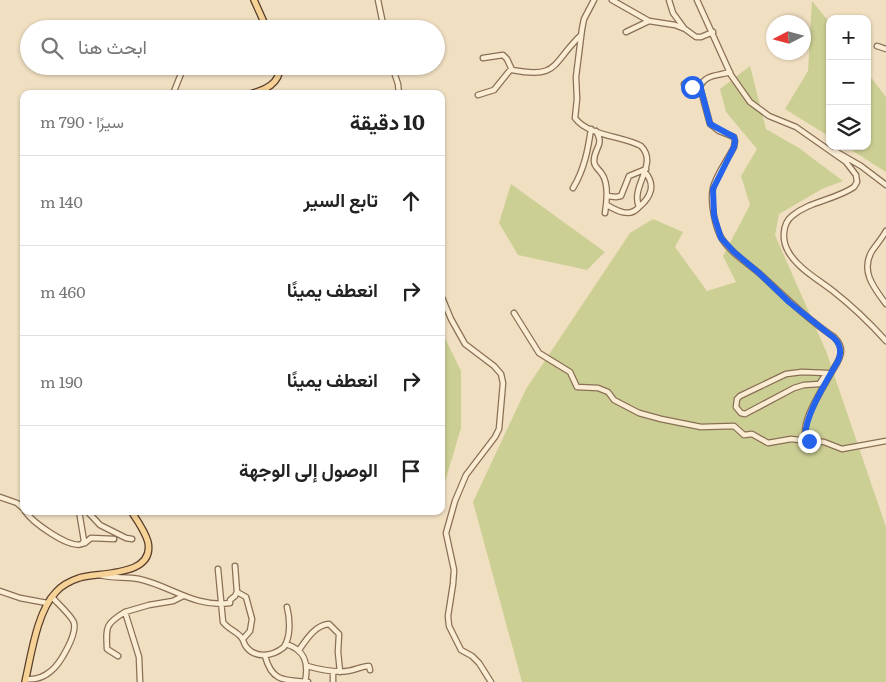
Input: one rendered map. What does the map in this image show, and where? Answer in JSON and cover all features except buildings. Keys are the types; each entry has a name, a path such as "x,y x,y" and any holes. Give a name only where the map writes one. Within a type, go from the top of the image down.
{"main road":[{"path":"254,0 263,20"},
{"path":"262,90 270,86 278,75"},
{"path":"28,680 40,620 47,603 52,597 70,581 132,569 141,564 148,548 147,540 133,515"}],"street":[{"path":"378,0 382,20"},
{"path":"594,0 584,19 581,35 575,118 590,129 642,146 647,154 646,170 637,192 639,207"},
{"path":"612,0 649,21 675,25 698,37 713,32"},
{"path":"669,0 673,13 685,29"},
{"path":"697,0 738,87 756,108 769,116 800,126 819,142 861,166 886,185"},
{"path":"626,32 649,21"},
{"path":"511,69 538,74 547,72 581,35"},
{"path":"877,46 886,49"},
{"path":"483,58 503,56 507,59 511,69"},
{"path":"717,74 727,66"},
{"path":"478,95 494,90 511,69"},
{"path":"684,84 695,88 705,79 717,74 730,72"},
{"path":"175,90 180,75"},
{"path":"395,75 399,90"},
{"path":"700,85 710,124 734,137 735,141 734,147 713,189 714,216 717,230 723,241 734,252 789,302 837,340 840,347 840,354 811,412 805,435 809,441"},
{"path":"791,124 846,162 854,171 857,179 856,184 850,190 791,216 785,227 784,235 787,250 800,264 847,303 886,341"},
{"path":"573,188 582,169 590,129"},
{"path":"596,131 600,140 594,161 595,166 604,177 607,196 605,213"},
{"path":"607,196 621,196 629,176 646,170"},
{"path":"606,205 627,213 636,211 647,200 651,188 650,178 646,170"},
{"path":"886,231 872,252 868,269 871,284 886,304"},
{"path":"445,305 465,344 494,366 500,374 503,383 499,428 495,437 466,475 455,501 446,533 454,570 448,616 449,626 461,650 472,656 479,663 490,682"},
{"path":"514,312 540,353 570,372 577,387 598,388 608,392 614,400 639,413 701,427 734,426 744,435 752,434 768,443 791,439 824,442 842,449 886,441"},
{"path":"802,372 829,373 819,384 794,388 745,414 741,413 736,407 736,399 740,396 786,374 802,372"},
{"path":"0,497 17,503 20,506"},
{"path":"28,515 63,540 77,546 86,543 91,538 114,539"},
{"path":"80,515 84,534 83,543"},
{"path":"91,515 100,525 132,539"},
{"path":"99,575 109,578 133,578 146,581 196,600 222,604 230,603 230,600 237,592 235,566"},
{"path":"218,569 224,624 243,639 248,648 256,653 265,656 281,650 286,644 289,623 287,607"},
{"path":"0,591 20,598 47,603"},
{"path":"237,592 246,597 252,619 250,632 243,639"},
{"path":"118,656 107,649 107,629 111,620 125,612 145,605 171,602 183,596"},
{"path":"28,680 41,677 53,669 68,646 74,632 72,619 52,597"},
{"path":"125,612 139,657 140,682"},
{"path":"299,650 315,631 325,624 329,624 339,634 340,672"},
{"path":"265,656 270,670 275,677 284,680 307,682 305,658 299,650 286,644"},
{"path":"307,666 333,672 355,670 366,666 370,667 370,670"},
{"path":"333,672 333,682"}],"green space":[{"path":"812,1 826,18 826,135 785,109 808,71 809,60 811,60"},
{"path":"750,66 766,129 799,148 843,181 822,189 779,214 775,235 826,351 886,527 886,682 522,682 473,502 526,389 630,233 653,219 683,232 675,247 707,291 736,282 723,256 750,205 741,176 757,149 726,112 720,89"},
{"path":"871,77 886,97 886,172 851,150 871,150"},
{"path":"511,184 605,252 587,270 518,255 499,223"},
{"path":"445,338 461,371 461,428 445,482"}],"route":[{"path":"692,87 695,88 700,85 706,115 712,127 734,137 735,141 734,147 713,189 714,216 721,238 727,246 759,273 776,291 837,340 840,345 841,352 838,361 815,402 808,419 805,437 809,441"}]}
